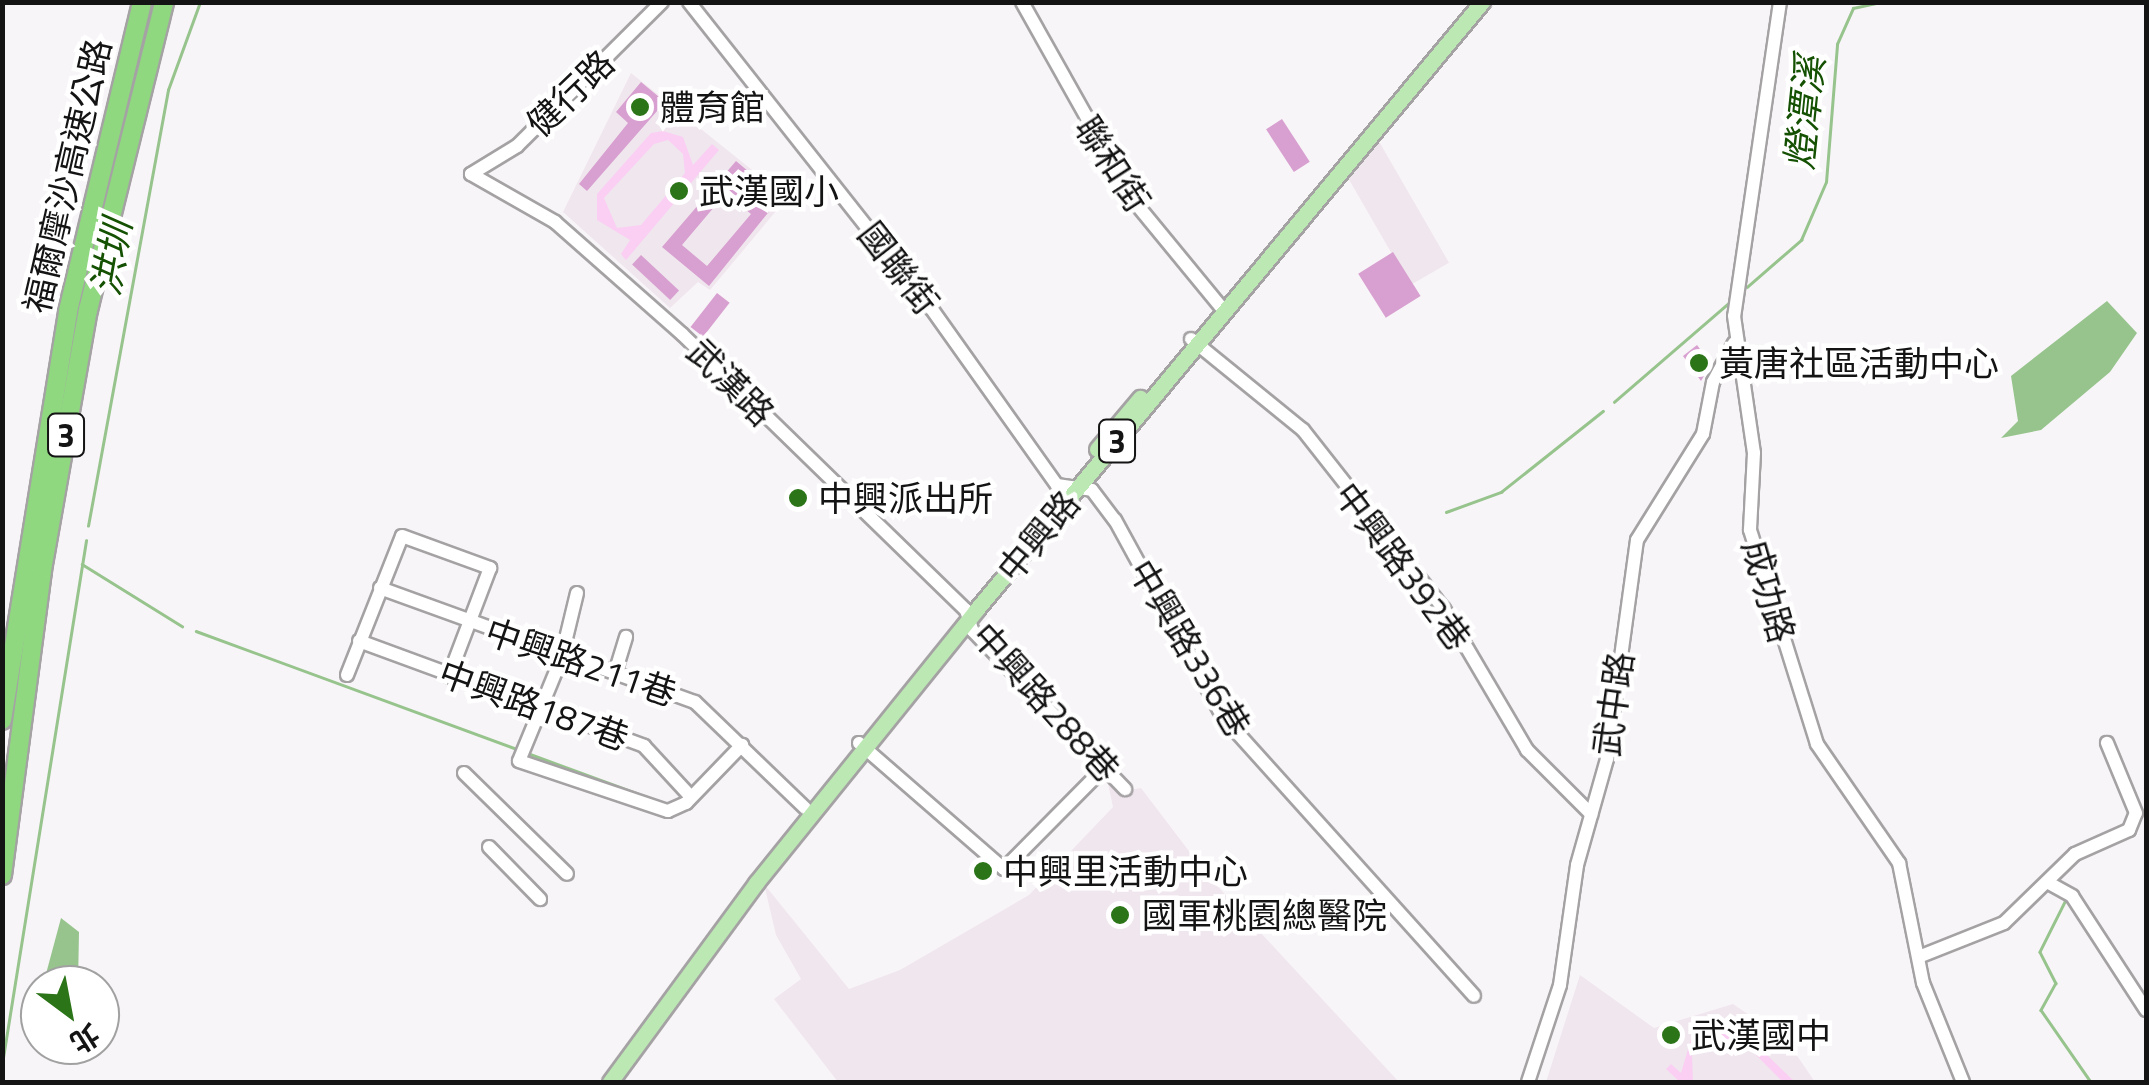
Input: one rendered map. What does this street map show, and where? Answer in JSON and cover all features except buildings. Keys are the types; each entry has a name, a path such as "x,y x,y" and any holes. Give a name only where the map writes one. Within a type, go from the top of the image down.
{"highway":[{"name":"福爾摩沙高速公路","path":"2,720 68,311 142,2"},
{"name":"福爾摩沙高速公路","path":"2,875 42,570 88,310 164,2"}],"main road":[{"name":"中興路","path":"1221,309 1468,2"},
{"name":"中興路","path":"610,1082 862,746 967,615 1482,2"},
{"name":"中興路","path":"598,1082 806,808 862,746"}],"street":[{"name":"健行路","path":"471,174 517,146 662,2"},
{"name":"國聯街","path":"689,2 1072,488"},
{"name":"聯和街","path":"1022,2 1133,200 1221,309"},
{"name":"成功路","path":"1780,2 1734,344 1754,453 1750,530 1817,744 1899,863 1923,983 1963,1082"},
{"name":"武漢路","path":"471,174 573,236 967,615"},
{"name":"中興路392巷","path":"1194,341 1303,430 1444,609 1527,750 1592,814"},
{"name":"武中路","path":"1528,1082 1560,985 1592,814 1607,759 1636,540 1703,434 1714,382 1734,344"},
{"name":"中興路336巷","path":"1072,488 1092,490 1115,520 1223,716 1474,996"},
{"path":"347,675 402,536 490,568 449,676"},
{"name":"中興路211巷","path":"380,588 561,659 615,673 695,702 806,808"},
{"path":"577,593 561,659 522,754 649,810 668,811 691,797 742,745"},
{"name":"中興路288巷","path":"967,615 1125,789"},
{"path":"615,673 626,637"},
{"name":"中興路187巷","path":"359,641 540,711 644,746 691,797"},
{"path":"1920,956 2004,924 2074,854 2129,830 2136,813 2107,743"},
{"path":"862,746 1004,869 1106,766"},
{"path":"464,773 567,874"},
{"path":"489,847 540,899"},
{"path":"2046,882 2072,896 2146,1010"}],"shaded area":[{"name":"武漢國小","path":"631,73 787,198 710,290 698,282 670,308 563,212"},
{"path":"663,131 683,137 693,165 712,144 719,150 626,260 621,254 630,240 597,220 597,194 651,133","holes":["668,140 683,154 685,173 641,225 617,228 604,198 654,144"]},
{"path":"1377,138 1449,263 1410,285 1338,160"},
{"path":"2107,301 2137,333 2110,372 2041,430 2001,438 2018,421 2011,376"},
{"name":"國軍桃園總醫院","path":"1106,774 1118,792 1141,788 1208,876 1399,1082 838,1082 774,999 801,979 776,935 764,884 849,989 900,970 1029,895 1113,807"},
{"path":"61,918 79,932 78,965 48,965"},
{"name":"武漢國中","path":"1580,975 1654,1028 1733,1004 1787,1041 1815,1082 1546,1082"},
{"path":"1721,1024 1746,1035 1795,1082 1783,1082 1743,1042 1711,1036 1692,1054 1693,1082 1680,1082 1666,1069 1671,1064 1681,1073 1692,1036"}],"waterway":[{"name":"洪圳","path":"88,526 168,90 200,2"},
{"name":"燈潭溪","path":"1747,287 1801,240 1826,182 1837,44 1853,8 1882,2"},
{"name":"燈潭溪","path":"1614,402 1730,302"},
{"name":"燈潭溪","path":"1446,512 1501,492 1603,411"},
{"name":"洪圳","path":"2,1064 86,541"},
{"path":"82,564 182,626"},
{"path":"196,631 517,749"},
{"path":"530,754 664,803"},
{"path":"2066,900 2040,952 2056,983 2041,1010 2091,1082"}],"place":[{"name":"體育館","path":"640,107"},
{"name":"武漢國小","path":"679,191"},
{"name":"黃唐社區活動中心","path":"1699,363"},
{"name":"中興派出所","path":"798,498"},
{"name":"中興里活動中心","path":"983,871"},
{"name":"國軍桃園總醫院","path":"1120,915"},
{"name":"武漢國中","path":"1671,1035"}]}
